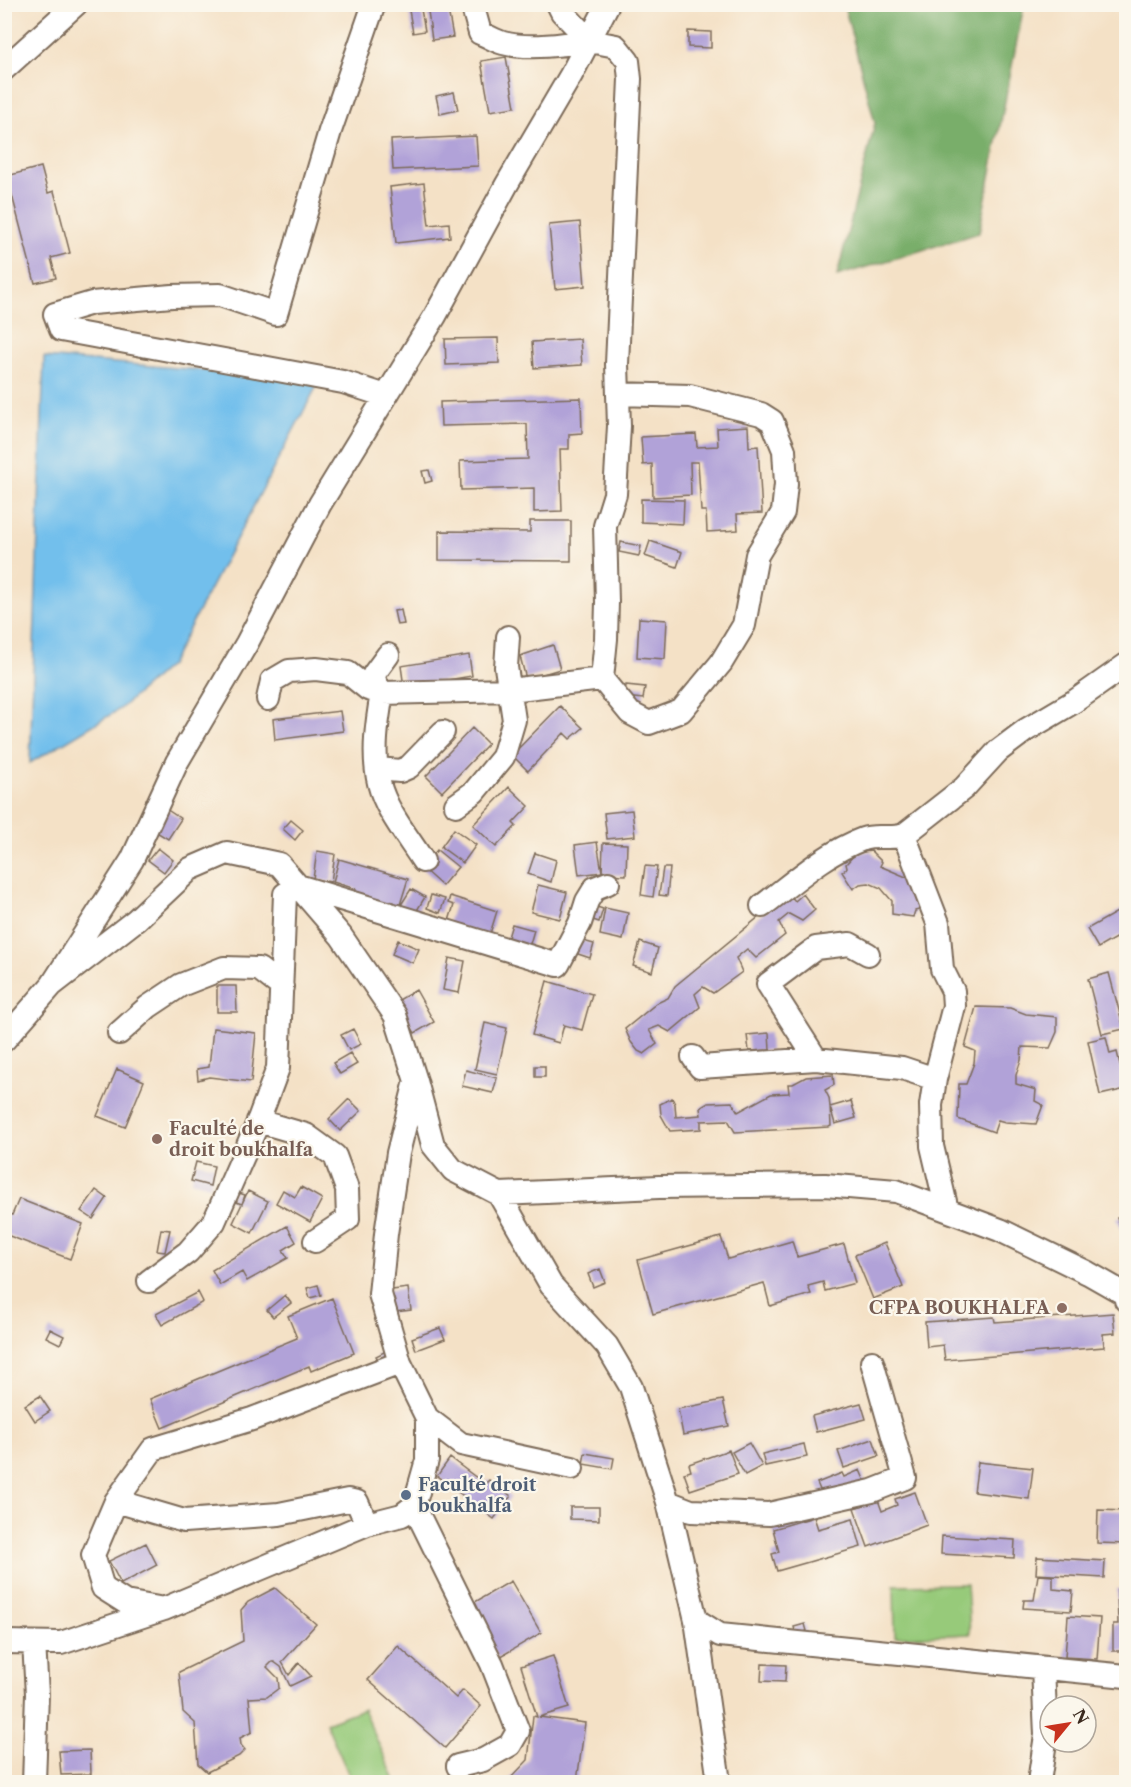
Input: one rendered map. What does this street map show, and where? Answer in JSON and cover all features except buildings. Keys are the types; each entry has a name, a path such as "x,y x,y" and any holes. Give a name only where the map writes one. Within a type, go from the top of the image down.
{"street":[{"path":"4,69 76,4"},
{"path":"374,4 330,131 276,314 220,295 172,296 92,303 55,314 61,330 343,382 386,396"},
{"path":"472,4 480,33 501,43 519,45 590,41 616,46 628,61 630,79 617,364 619,426 615,494 605,526 607,602 602,679 630,713 650,723 681,711 721,663 744,625 757,555 783,512 786,484 784,450 772,421 761,414 690,396 618,394"},
{"path":"558,4 562,12 590,41"},
{"path":"4,1040 52,985 132,860 177,762 247,643 321,504 435,316 507,184 590,41 608,4"},
{"path":"456,805 474,792 503,757 514,720 506,667 508,638"},
{"path":"388,655 374,674 375,682 382,693 376,747 380,783 391,810 423,861"},
{"path":"762,906 813,865 864,838 877,836 894,838 904,835 964,788 998,752 1026,730 1075,701 1126,665"},
{"path":"268,699 272,681 289,671 316,669 348,673 368,689 382,693 510,690 602,679"},
{"path":"378,769 400,771 410,767 443,732"},
{"path":"904,835 938,923 942,969 953,991 954,1006 935,1079 931,1105 932,1146 947,1210"},
{"path":"52,985 136,920 190,869 227,853 279,864 341,936 396,1015 432,1145 453,1170 499,1194 658,1187 825,1185 896,1191 1000,1230 1088,1273 1126,1296"},
{"path":"149,1281 188,1252 214,1221 258,1121 278,1068 285,894 298,886 558,965 580,923 587,901 595,888 608,883"},
{"path":"816,1059 768,984 816,948 850,944 868,954"},
{"path":"119,1033 148,1007 182,985 224,968 259,969 282,987"},
{"path":"693,1057 700,1067 816,1059 902,1068 935,1079"},
{"path":"4,1642 61,1643 164,1609 367,1524 402,1515 414,1506 427,1460 427,1418 400,1363 380,1294 398,1153 416,1081"},
{"path":"258,1121 306,1135 335,1156 347,1190 348,1219 315,1241"},
{"path":"499,1194 551,1285 607,1346 631,1387 668,1502 696,1620 719,1782"},
{"path":"668,1502 691,1510 769,1514 872,1491 905,1478 872,1362"},
{"path":"164,1609 125,1602 103,1588 93,1555 116,1501 153,1449 252,1419 400,1363"},
{"path":"427,1418 462,1444 572,1468"},
{"path":"116,1501 184,1521 279,1514 348,1500 357,1502 367,1524"},
{"path":"414,1506 492,1664 518,1731 510,1745 483,1761 458,1766"},
{"path":"696,1620 720,1635 1126,1676"},
{"path":"34,1643 37,1694 34,1782"},
{"path":"1039,1782 1046,1735 1043,1668"}],"green space":[{"path":"844,5 1024,5 979,233 837,276 875,123"},
{"path":"967,1584 970,1634 895,1637 894,1585"},
{"path":"363,1709 396,1782 352,1782 326,1723"}],"water":[{"path":"44,357 320,380 170,665 120,709 30,763"}],"place":[{"name":"Faculté de droit boukhalfa","path":"157,1139"},
{"name":"CFPA BOUKHALFA","path":"1062,1308"},
{"name":"Faculté droit boukhalfa","path":"406,1495"}]}
